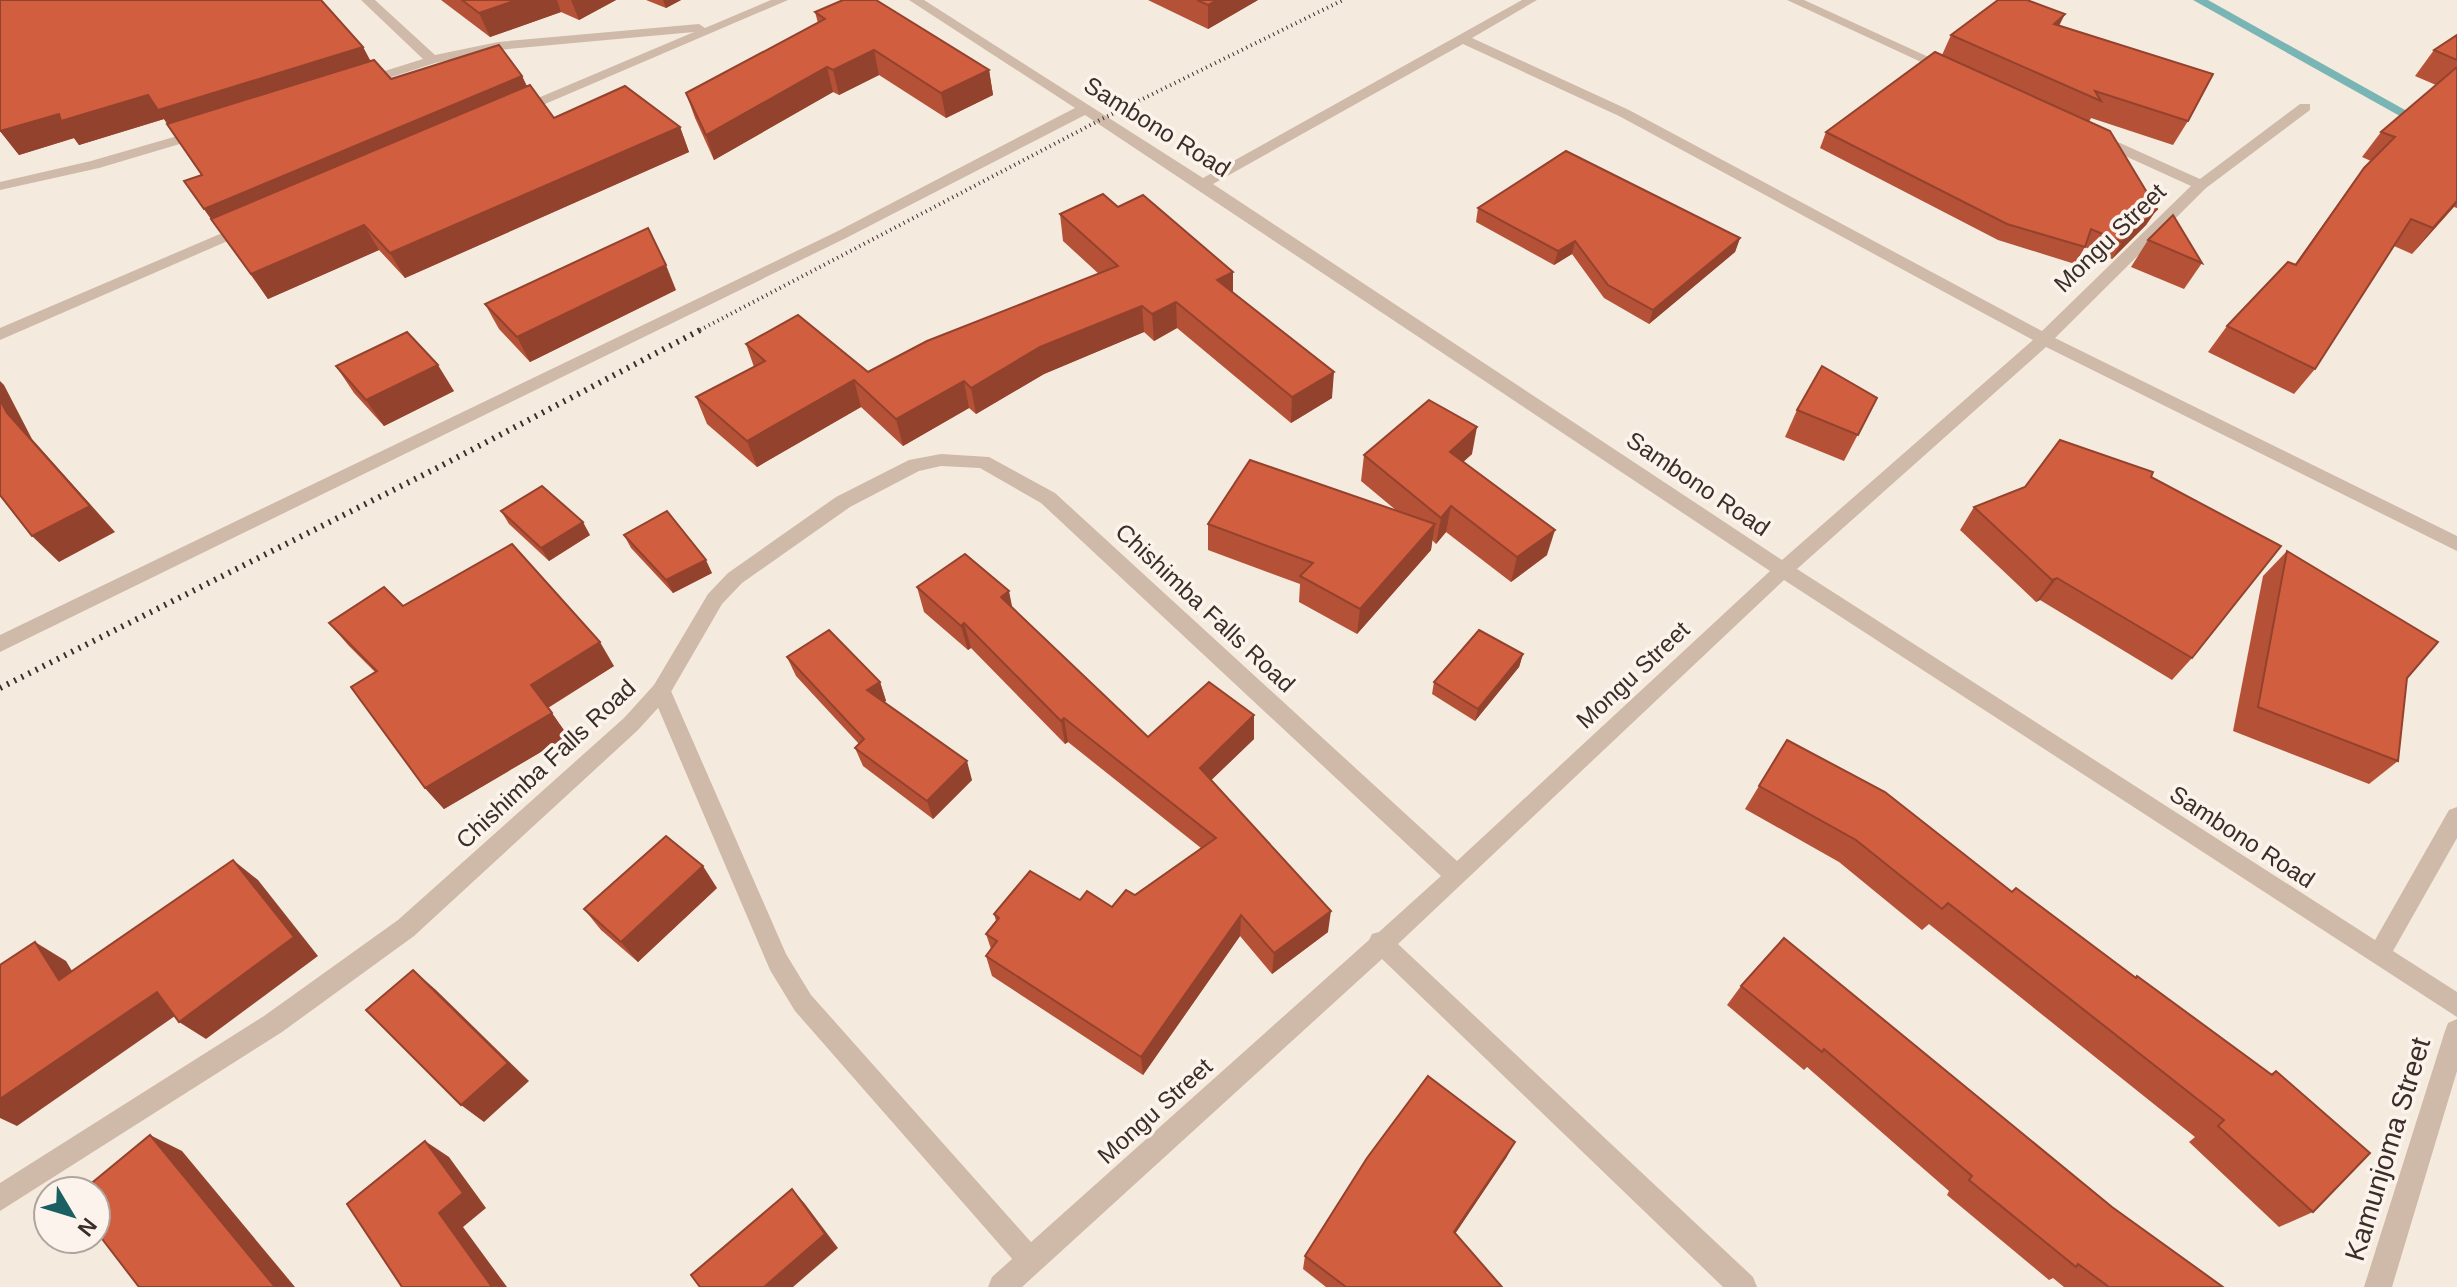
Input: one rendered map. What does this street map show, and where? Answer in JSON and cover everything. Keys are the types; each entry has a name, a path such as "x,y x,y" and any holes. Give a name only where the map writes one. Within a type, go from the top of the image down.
{"street":[{"path":"367,0 432,60"},
{"path":"501,119 782,0"},
{"path":"1203,184 1531,0"},
{"path":"1793,0 1959,74"},
{"name":"Sambono Road","path":"920,1 1083,110 1203,184 1783,570 2457,1006"},
{"path":"344,88 432,60 498,46 719,26"},
{"path":"1463,39 1624,113 2044,339 2457,544"},
{"name":"Mongu Street","path":"1002,1287 1380,942 1457,876 1783,570 2044,339 2201,185 2305,107"},
{"path":"0,644 841,235 1083,110"},
{"path":"0,186 94,165 225,126"},
{"path":"2087,133 2201,185"},
{"path":"0,334 261,222"},
{"name":"Chishimba Falls Road","path":"0,1198 273,1024 406,928 620,734 661,691 715,599 735,578 843,502 915,465 941,460 983,462 1048,498 1457,876"},
{"path":"661,691 778,962 803,1003 1030,1260"},
{"path":"2379,954 2457,817"},
{"path":"1380,942 1743,1287"},
{"name":"Kamunjoma Street","path":"2378,1287 2457,1031"}],"building":[{"path":"0,0 321,0 363,47 158,110 148,95 61,121 59,114 0,131"},
{"path":"462,0 517,0 479,13"},
{"path":"843,0 876,0 989,70 941,93 874,50 833,70 827,67 706,135 686,93 825,19 815,12"},
{"path":"1197,0 1217,0 1208,5"},
{"path":"1998,0 2027,0 2065,14 2054,24 2213,74 2188,121 2095,91 2101,101 1951,35"},
{"path":"2457,35 2457,60 2434,50"},
{"path":"499,45 522,76 204,209 184,181 202,175 167,124 374,60 391,79"},
{"path":"1935,52 2110,131 2157,209 2122,242 2091,229 2085,247 2007,224 1826,132"},
{"path":"2457,67 2457,201 2433,228 2411,219 2315,369 2227,326 2288,262 2296,265 2364,168 2395,137 2381,132"},
{"path":"530,85 554,118 625,86 680,127 390,253 364,225 251,274 211,219"},
{"path":"1566,151 1740,238 1653,310 1608,285 1575,241 1558,251 1478,208"},
{"path":"1103,194 1118,207 1143,195 1233,272 1217,280 1334,372 1292,397 1176,302 1152,314 1142,306 1040,347 971,388 964,381 896,419 854,380 747,441 696,397 765,361 746,344 798,315 868,372 927,341 1118,266 1060,214"},
{"path":"2173,215 2202,263 2148,240"},
{"path":"648,228 666,265 517,337 485,304"},
{"path":"407,332 438,365 366,400 336,366"},
{"path":"1822,366 1877,398 1858,435 1797,410"},
{"path":"0,400 7,413 90,506 32,536 0,495"},
{"path":"1429,400 1477,427 1450,452 1555,530 1517,557 1451,506 1441,518 1364,455"},
{"path":"2060,440 2153,472 2151,477 2281,546 2192,658 2057,578 2052,580 1974,507 2025,487"},
{"path":"1250,460 1435,524 1360,609 1300,576 1313,563 1208,524"},
{"path":"542,486 583,522 541,548 501,511"},
{"path":"667,511 706,560 666,580 624,535"},
{"path":"512,544 600,642 531,685 552,713 425,788 351,687 377,671 329,623 384,587 403,606"},
{"path":"2287,551 2438,642 2407,678 2398,761 2258,707"},
{"path":"965,554 1009,591 1001,597 1148,737 1209,682 1254,715 1200,768 1331,911 1274,953 1241,915 1141,1057 986,956 997,941 986,934 999,918 994,914 1030,871 1080,900 1087,891 1112,907 1126,890 1135,895 1216,838 1064,718 1061,721 964,623 961,626 917,587"},
{"path":"829,630 880,682 867,690 967,761 927,801 855,748 864,739 787,657"},
{"path":"1479,630 1523,654 1478,709 1434,682"},
{"path":"1787,740 1885,792 2012,892 2016,888 2272,1075 2276,1071 2370,1153 2313,1212 2218,1126 2224,1120 1948,903 1942,909 1856,840 1759,786"},
{"path":"666,836 703,866 621,942 584,909"},
{"path":"233,860 294,937 179,1022 157,992 0,1099 0,965 35,942 59,980"},
{"path":"1784,938 2112,1207 2223,1287 2109,1287 2078,1264 2076,1267 1969,1180 1972,1176 1824,1049 1822,1052 1741,986"},
{"path":"413,970 508,1063 461,1105 366,1010"},
{"path":"1428,1076 1515,1142 1454,1232 1502,1287 1346,1287 1305,1256 1367,1158"},
{"path":"150,1135 275,1287 139,1287 112,1252 112,1175 101,1175"},
{"path":"425,1141 463,1193 439,1213 492,1287 402,1287 347,1204"},
{"path":"792,1189 825,1234 764,1287 700,1287 691,1275"}],"waterway":[{"path":"2199,0 2457,144"}],"railway":[{"path":"700,330 1100,120 1343,0"},
{"path":"0,688 435,469 704,328"}]}
